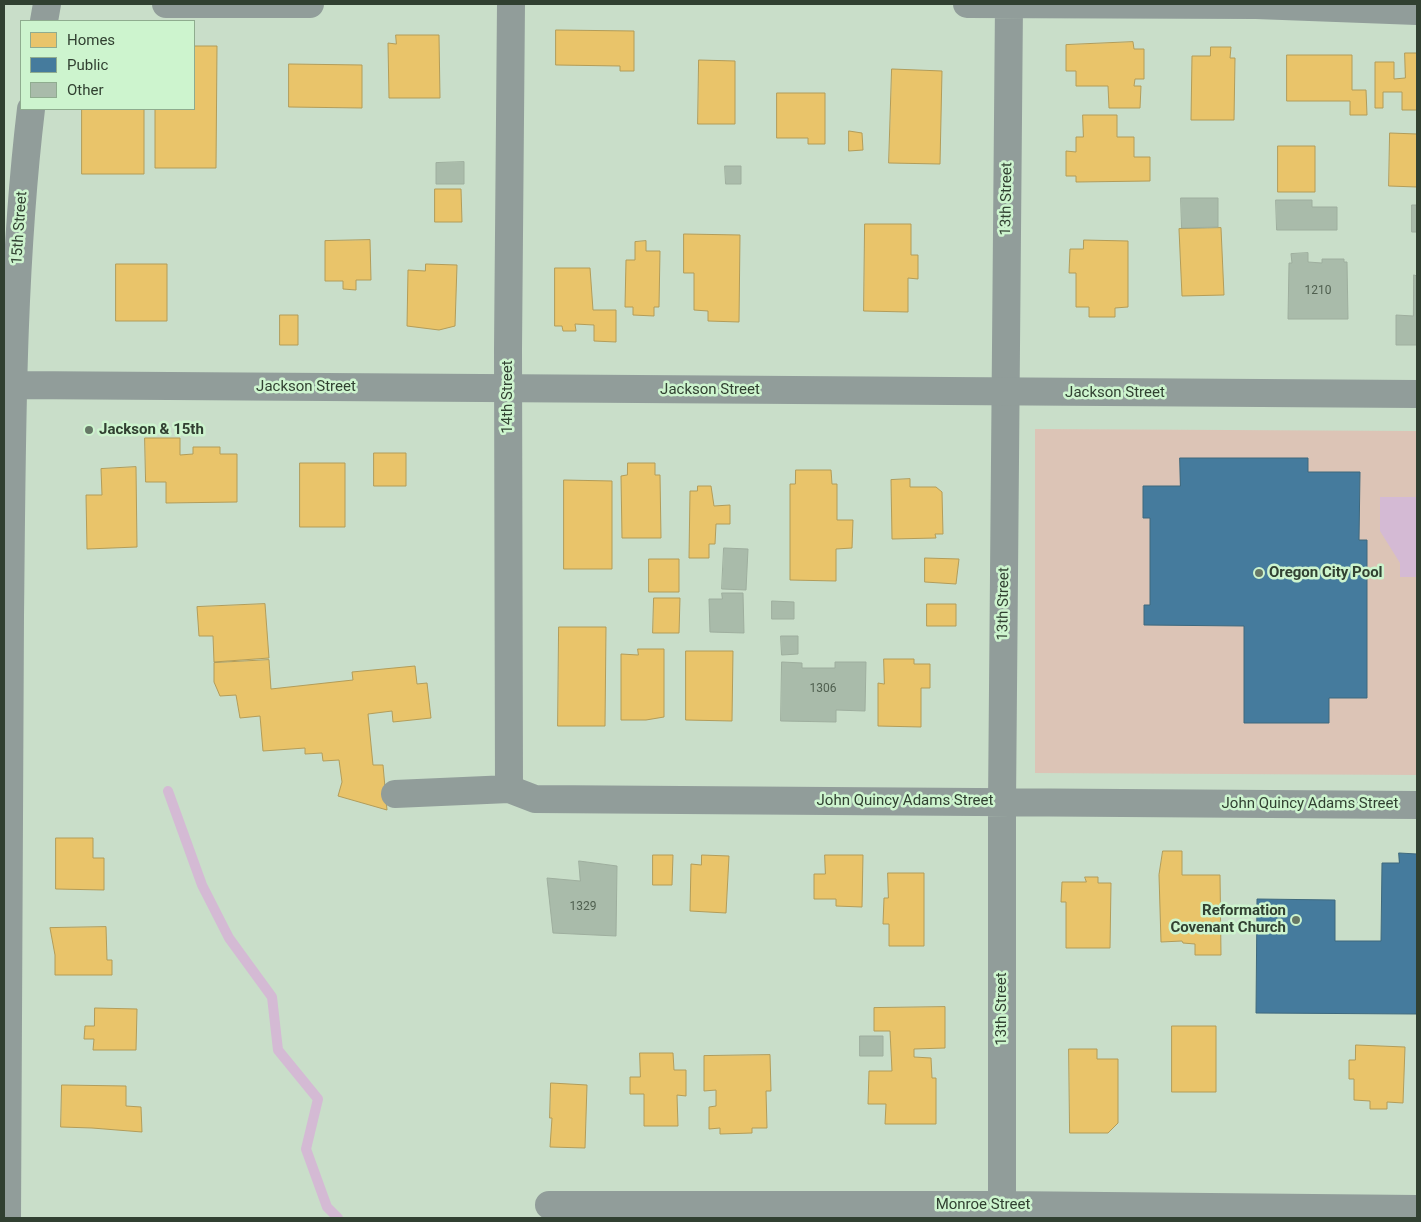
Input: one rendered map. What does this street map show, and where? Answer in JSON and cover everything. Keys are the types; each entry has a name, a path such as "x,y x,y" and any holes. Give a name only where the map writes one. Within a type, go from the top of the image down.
{"street":[{"path":"44,20 47,4"},
{"path":"166,4 310,4"},
{"name":"14th Street","path":"509,790 508,388 511,4"},
{"path":"967,4 1256,6 1417,11"},
{"name":"13th Street","path":"1002,1205 1002,802 1009,4"},
{"name":"15th Street","path":"7,1218 6,796 12,441 9,385 19,234 31,110"},
{"name":"Jackson Street","path":"9,385 1417,394"},
{"name":"John Quincy Adams Street","path":"395,794 509,790 535,799 1417,805"},
{"name":"Monroe Street","path":"549,1205 1002,1205 1417,1209"}],"shaded area":[{"name":"Oregon City Pool","path":"1035,429 1417,431 1417,775 1035,773"},
{"name":"Oregon City Pool","path":"1380,497 1417,497 1417,577 1400,577 1400,563 1380,531"}],"building: Homes":[{"path":"556,30 634,31 634,71 620,71 620,66 556,65"},
{"path":"396,35 439,35 440,98 389,98 388,43 396,44"},
{"path":"1133,42 1134,49 1144,49 1144,79 1135,79 1134,86 1141,86 1140,108 1109,108 1108,86 1076,86 1076,71 1066,71 1066,45"},
{"path":"195,46 217,46 216,168 155,168 155,110 195,110"},
{"path":"1211,47 1231,47 1230,58 1235,58 1234,120 1191,120 1192,56 1210,56"},
{"path":"1405,53 1417,53 1417,110 1402,110 1402,92 1383,92 1383,108 1375,108 1375,62 1394,62 1394,79 1405,78"},
{"path":"1287,55 1352,55 1352,90 1366,90 1367,115 1350,115 1350,101 1287,101"},
{"path":"699,60 735,61 735,124 698,124"},
{"path":"289,64 362,65 362,108 289,107"},
{"path":"892,69 942,71 940,164 889,163"},
{"path":"777,93 825,93 825,144 808,144 808,138 777,138"},
{"path":"82,110 144,110 144,174 82,174"},
{"path":"1083,115 1117,115 1117,137 1134,137 1134,157 1150,157 1150,181 1076,182 1076,176 1066,176 1066,151 1076,152 1076,137 1083,137"},
{"path":"849,131 862,133 863,150 849,151"},
{"path":"1390,133 1417,134 1417,187 1389,186"},
{"path":"1278,146 1315,146 1315,192 1278,192"},
{"path":"435,189 461,189 462,222 435,222"},
{"path":"865,224 911,224 911,255 918,255 918,279 908,278 908,312 864,311"},
{"path":"1221,228 1224,295 1182,296 1179,229"},
{"path":"684,234 740,235 739,322 708,321 708,311 694,310 694,273 684,273"},
{"path":"370,240 371,280 356,280 356,290 343,289 343,281 325,281 325,241"},
{"path":"1084,240 1128,241 1128,307 1115,308 1115,317 1089,317 1089,307 1076,307 1076,273 1069,273 1070,249 1083,249"},
{"path":"646,241 646,251 660,251 659,307 654,307 654,316 633,315 633,307 625,307 626,260 635,260 635,242"},
{"path":"116,264 167,264 167,321 116,321"},
{"path":"426,264 457,265 455,326 439,330 407,326 408,270 425,271"},
{"path":"555,268 590,268 593,310 616,310 616,342 594,341 594,325 575,324 576,331 563,331 562,326 555,326"},
{"path":"280,315 298,315 298,345 280,345"},
{"path":"145,438 180,438 180,455 193,454 193,447 220,447 220,454 237,454 237,502 166,503 166,482 146,482"},
{"path":"374,453 406,453 406,486 374,486"},
{"path":"300,463 345,463 345,527 300,527"},
{"path":"628,463 655,463 655,475 660,475 661,538 622,538 621,476 627,475"},
{"path":"136,467 137,547 87,549 86,495 102,495 101,469"},
{"path":"796,470 831,470 832,484 837,484 837,520 853,520 852,548 836,549 836,581 790,580 790,484 795,484"},
{"path":"910,479 910,487 936,487 942,492 943,534 935,534 936,538 892,539 891,480"},
{"path":"564,480 612,481 612,569 564,569"},
{"path":"698,486 711,486 714,506 730,505 730,524 716,524 715,544 709,544 709,558 689,558 690,491 697,491"},
{"path":"925,558 959,559 956,584 925,582"},
{"path":"649,559 679,559 679,592 649,592"},
{"path":"654,598 680,598 679,633 653,633"},
{"path":"265,604 269,658 214,662 213,636 199,636 197,607"},
{"path":"927,604 956,604 956,626 927,626"},
{"path":"559,627 606,627 605,726 558,726"},
{"path":"638,649 664,649 664,717 646,720 621,720 621,654 638,655"},
{"path":"686,651 733,651 732,721 686,720"},
{"path":"884,659 914,659 914,664 930,664 930,688 921,688 921,727 878,726 878,683 884,684"},
{"path":"269,660 271,689 353,680 352,672 415,666 417,684 427,683 431,718 393,722 392,711 368,714 373,765 383,765 387,810 338,796 342,782 339,760 323,761 322,753 305,754 305,748 263,751 260,716 240,718 236,695 220,696 214,682 214,663"},
{"path":"56,838 93,838 93,858 104,858 104,890 56,889"},
{"path":"1163,851 1182,851 1182,875 1220,875 1221,955 1195,955 1195,944 1183,943 1182,941 1161,942 1159,875"},
{"path":"653,855 673,855 672,885 653,885"},
{"path":"702,855 729,856 726,913 690,911 691,864 701,865"},
{"path":"825,855 863,855 862,907 836,906 836,899 814,899 814,874 825,874"},
{"path":"888,873 924,873 924,946 889,946 889,924 883,924 884,898 888,898"},
{"path":"1085,877 1098,877 1098,883 1111,883 1110,948 1066,948 1066,902 1061,902 1062,882 1086,882"},
{"path":"106,927 107,960 112,960 112,975 55,975 55,955 50,928"},
{"path":"945,1007 945,1048 914,1049 914,1057 931,1058 932,1078 936,1078 936,1124 885,1124 886,1104 868,1104 869,1071 892,1071 890,1031 874,1031 874,1008"},
{"path":"95,1008 137,1009 136,1050 93,1050 94,1039 84,1039 85,1026 94,1026"},
{"path":"1172,1026 1216,1026 1216,1092 1172,1092"},
{"path":"1356,1045 1405,1047 1403,1103 1387,1102 1387,1109 1370,1109 1370,1101 1354,1100 1354,1079 1349,1079 1349,1060 1355,1060"},
{"path":"1069,1049 1097,1049 1097,1059 1118,1059 1118,1123 1108,1133 1070,1133"},
{"path":"640,1053 673,1053 674,1070 686,1070 686,1096 677,1095 678,1126 644,1126 644,1094 630,1094 630,1077 640,1077"},
{"path":"770,1055 771,1091 766,1091 767,1128 752,1128 752,1133 720,1134 720,1128 709,1129 709,1107 716,1106 716,1090 704,1091 704,1056"},
{"path":"551,1083 587,1085 585,1148 550,1147 552,1118 550,1118"},
{"path":"62,1085 126,1086 126,1106 141,1107 142,1132 61,1127"}],"building: Public":[{"name":"Oregon City Pool","path":"1180,458 1308,458 1308,472 1360,472 1359,540 1367,540 1367,698 1329,698 1329,723 1244,723 1244,626 1144,625 1144,605 1150,605 1150,518 1143,518 1143,486 1180,486"},
{"name":"Reformation Covenant Church","path":"1399,853 1417,854 1417,1014 1256,1013 1257,899 1335,900 1335,941 1381,941 1382,863 1399,863"}],"building: Other":[{"path":"464,162 464,184 436,184 436,163"},
{"path":"725,166 741,166 741,184 726,184"},
{"path":"1181,198 1218,198 1218,227 1182,228"},
{"path":"1276,200 1312,200 1312,207 1337,207 1337,230 1277,230"},
{"path":"1412,205 1417,205 1417,232 1412,232"},
{"path":"1308,253 1308,262 1322,263 1322,259 1344,259 1344,262 1347,262 1348,319 1288,319 1289,263 1292,263 1291,254"},
{"path":"1414,275 1417,276 1417,345 1396,345 1396,315 1413,316"},
{"path":"724,548 748,549 746,590 722,589"},
{"path":"722,593 743,593 744,633 710,632 709,599 722,599"},
{"path":"772,601 794,602 794,619 772,619"},
{"path":"781,636 798,636 798,654 782,655"},
{"path":"782,662 802,663 802,668 835,668 835,662 866,662 865,711 836,710 836,722 781,721"},
{"path":"579,861 617,866 616,936 553,933 547,878 580,881"},
{"path":"860,1036 883,1036 883,1056 860,1056"}],"waterway":[{"path":"168,791 202,885 229,938 272,997 278,1050 318,1099 306,1149 327,1207 338,1218"}],"place":[{"name":"Jackson & 15th","path":"89,430"},
{"name":"Oregon City Pool","path":"1259,573"},
{"name":"Reformation Covenant Church","path":"1296,920"}]}
